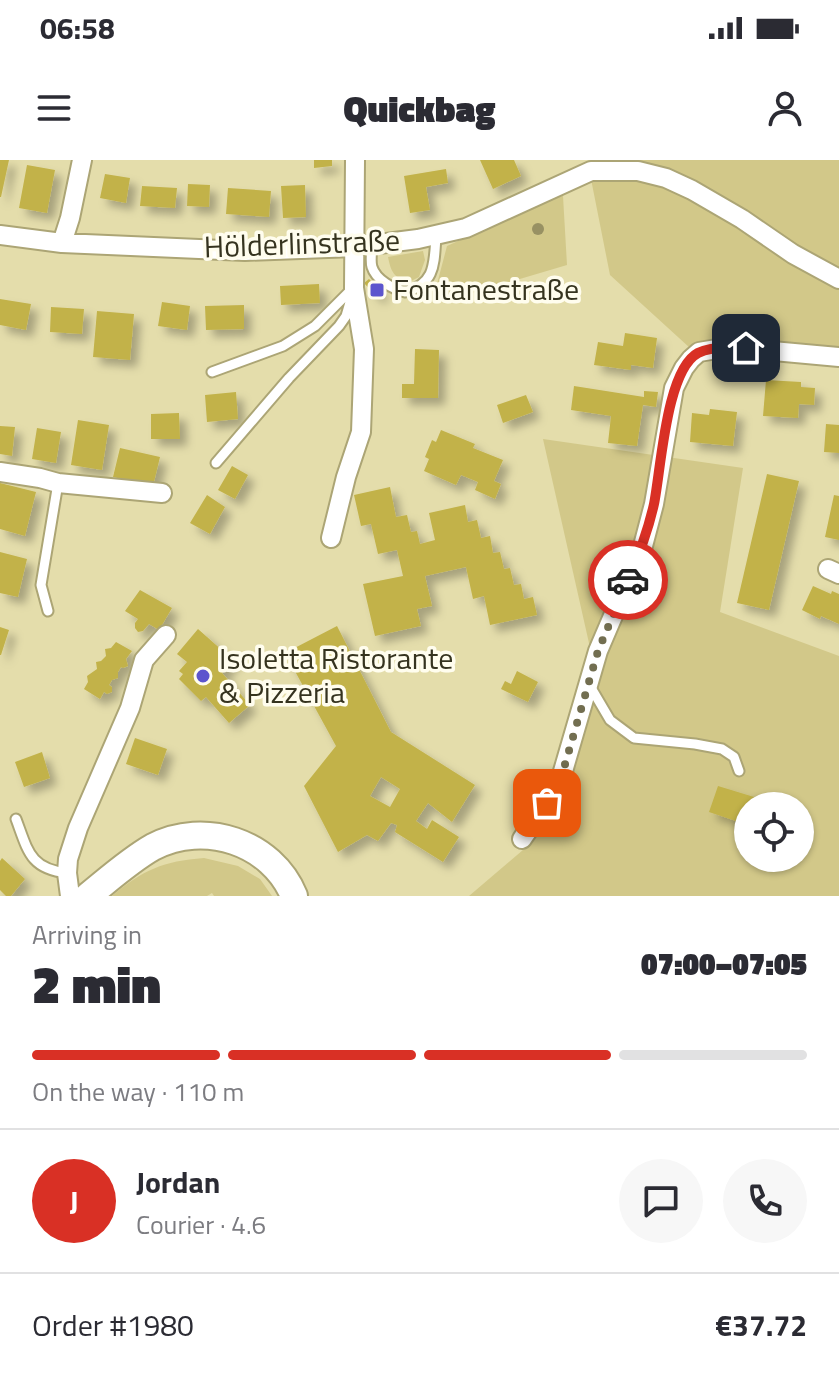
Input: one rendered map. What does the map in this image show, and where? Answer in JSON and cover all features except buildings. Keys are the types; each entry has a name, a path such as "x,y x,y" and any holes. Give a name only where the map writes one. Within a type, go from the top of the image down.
{"main road":[{"path":"88,896 152,848 181,838 207,835 224,837 255,850 280,871 294,896"}],"street":[{"path":"62,243 82,160"},
{"path":"331,538 361,432 364,349 354,288 363,246 355,160"},
{"path":"591,166 638,171 666,178 839,279"},
{"name":"Hölderlinstraße","path":"0,235 62,243 245,251 363,246 436,236 475,224 591,166"},
{"path":"522,839 559,785 598,651 643,546 654,504 674,388 691,359 699,352 729,347 839,357"},
{"path":"0,472 58,483 162,493"},
{"path":"70,896 68,859 78,828 130,708 144,660 166,635"}],"lane":[{"path":"363,246 375,272 389,285 405,292 423,285 429,277 436,236"},
{"path":"216,463 289,378 339,326 346,316 354,288"},
{"name":"Hölderlinstraße","path":"212,372 283,346 315,326 354,288"},
{"path":"48,611 41,585 58,483"},
{"path":"588,683 610,720 634,738 722,749 734,757 739,771"},
{"path":"16,819 33,859 50,871 67,873"}],"shaded area":[{"path":"592,160 839,160 839,354 690,348 610,275 590,174 593,173"},
{"path":"563,196 567,265 446,301 437,284 447,246"},
{"path":"423,251 425,260 419,277 409,282 394,274 388,257"},
{"path":"543,439 743,468 720,612 839,656 839,896 469,896 530,844 568,787 605,656 591,652"},
{"path":"204,858 238,866 260,879 272,896 214,896 212,893 207,896 112,896 154,868"}],"way so far":[{"path":"547,803 559,785 598,651 628,580"}],"place":[{"name":"Fontanestraße","path":"377,290"},
{"name":"Isoletta Ristorante & Pizzeria","path":"203,676"}],"route":[{"path":"628,580 643,546 654,504 678,379 699,352 729,347 746,348"}]}
